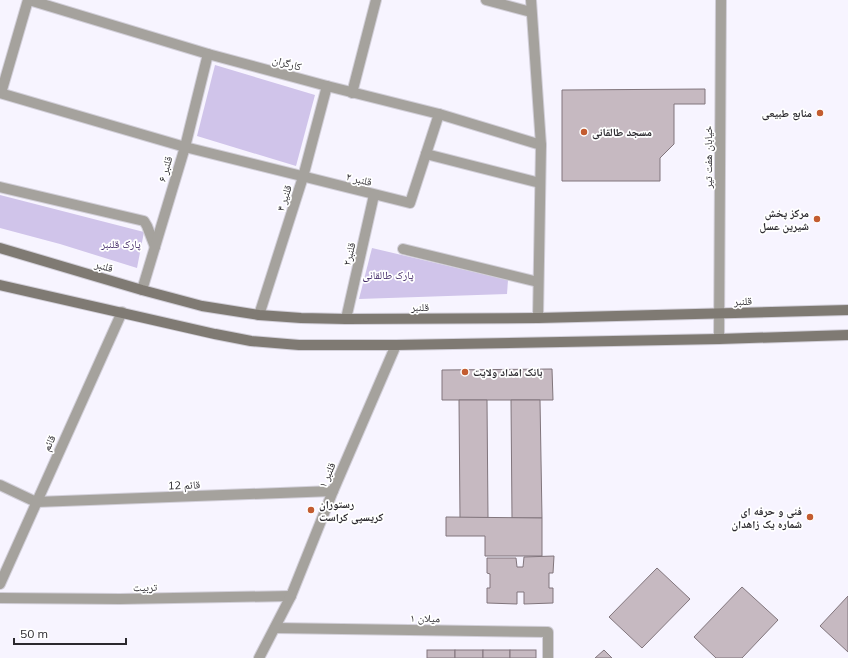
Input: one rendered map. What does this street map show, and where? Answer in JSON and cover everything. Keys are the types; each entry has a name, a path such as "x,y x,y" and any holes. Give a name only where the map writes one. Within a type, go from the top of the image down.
{"main road":[{"name":"قلنبر","path":"0,248 202,306 259,316 346,319 538,318 848,310"},
{"path":"0,285 251,341 299,345 396,345 848,335"}],"street":[{"name":"کارگران","path":"28,0 208,54 439,114 541,145"},
{"path":"0,93 28,0"},
{"path":"352,92 376,0"},
{"path":"486,0 532,12"},
{"path":"531,0 541,145 538,318"},
{"name":"خیابان هفت تیر","path":"719,339 721,0"},
{"name":"قلنبر ۶","path":"142,290 184,147 208,54"},
{"name":"قلنیر ۴","path":"259,316 303,177 327,86"},
{"name":"قلنبر ۲","path":"0,93 184,147 410,203 426,154"},
{"path":"439,114 426,154 540,183"},
{"path":"0,187 144,221 155,248"},
{"name":"قلنبر۲","path":"346,319 374,195"},
{"path":"403,249 538,282"},
{"name":"قائم","path":"0,584 122,312"},
{"name":"قلنبر ۱","path":"259,658 291,596 333,491 396,345"},
{"path":"0,485 36,502"},
{"name":"قائم 12","path":"36,502 333,491"},
{"name":"تربیت","path":"0,598 120,599 291,596"},
{"name":"میلان ۱","path":"275,628 548,632 548,658"}],"green space":[{"path":"215,65 315,95 296,166 197,136"},
{"name":"پارک قلنبر","path":"0,195 144,232 137,268 60,244 0,228"},
{"name":"پارک طالقانی","path":"372,248 508,280 507,294 359,299"}],"building":[{"name":"مسجد طالقانی","path":"705,89 705,104 674,104 674,144 660,158 660,181 562,181 562,90"},
{"path":"552,369 553,400 442,400 442,370"},
{"path":"459,400 487,400 488,518 460,518"},
{"path":"511,400 540,400 542,518 512,518"},
{"path":"446,517 542,518 542,556 485,556 485,536 446,536"},
{"path":"554,556 553,573 549,573 549,588 553,588 553,603 524,604 524,592 517,592 517,604 487,603 487,588 490,588 490,574 487,573 487,558 516,558 517,567 523,567 524,557"},
{"path":"657,568 690,599 642,648 609,617"},
{"path":"742,587 778,620 742,658 716,658 694,637"},
{"path":"848,596 848,652 820,626"},
{"path":"427,650 455,650 455,658 427,658"},
{"path":"455,650 483,650 483,658 455,658"},
{"path":"483,650 510,650 510,658 483,658"},
{"path":"510,650 536,650 536,658 510,658"},
{"path":"604,650 612,658 595,658"}],"place":[{"name":"منابع طبیعی","path":"820,113"},
{"name":"مسجد طالقانی","path":"584,132"},
{"name":"مرکز پخش شیرین عسل","path":"817,219"},
{"name":"بانک امداد ولایت","path":"465,372"},
{"name":"رستوران کریسپی کراست","path":"311,510"},
{"name":"فنی و حرفه ای شماره یک زاهدان","path":"810,517"}]}
